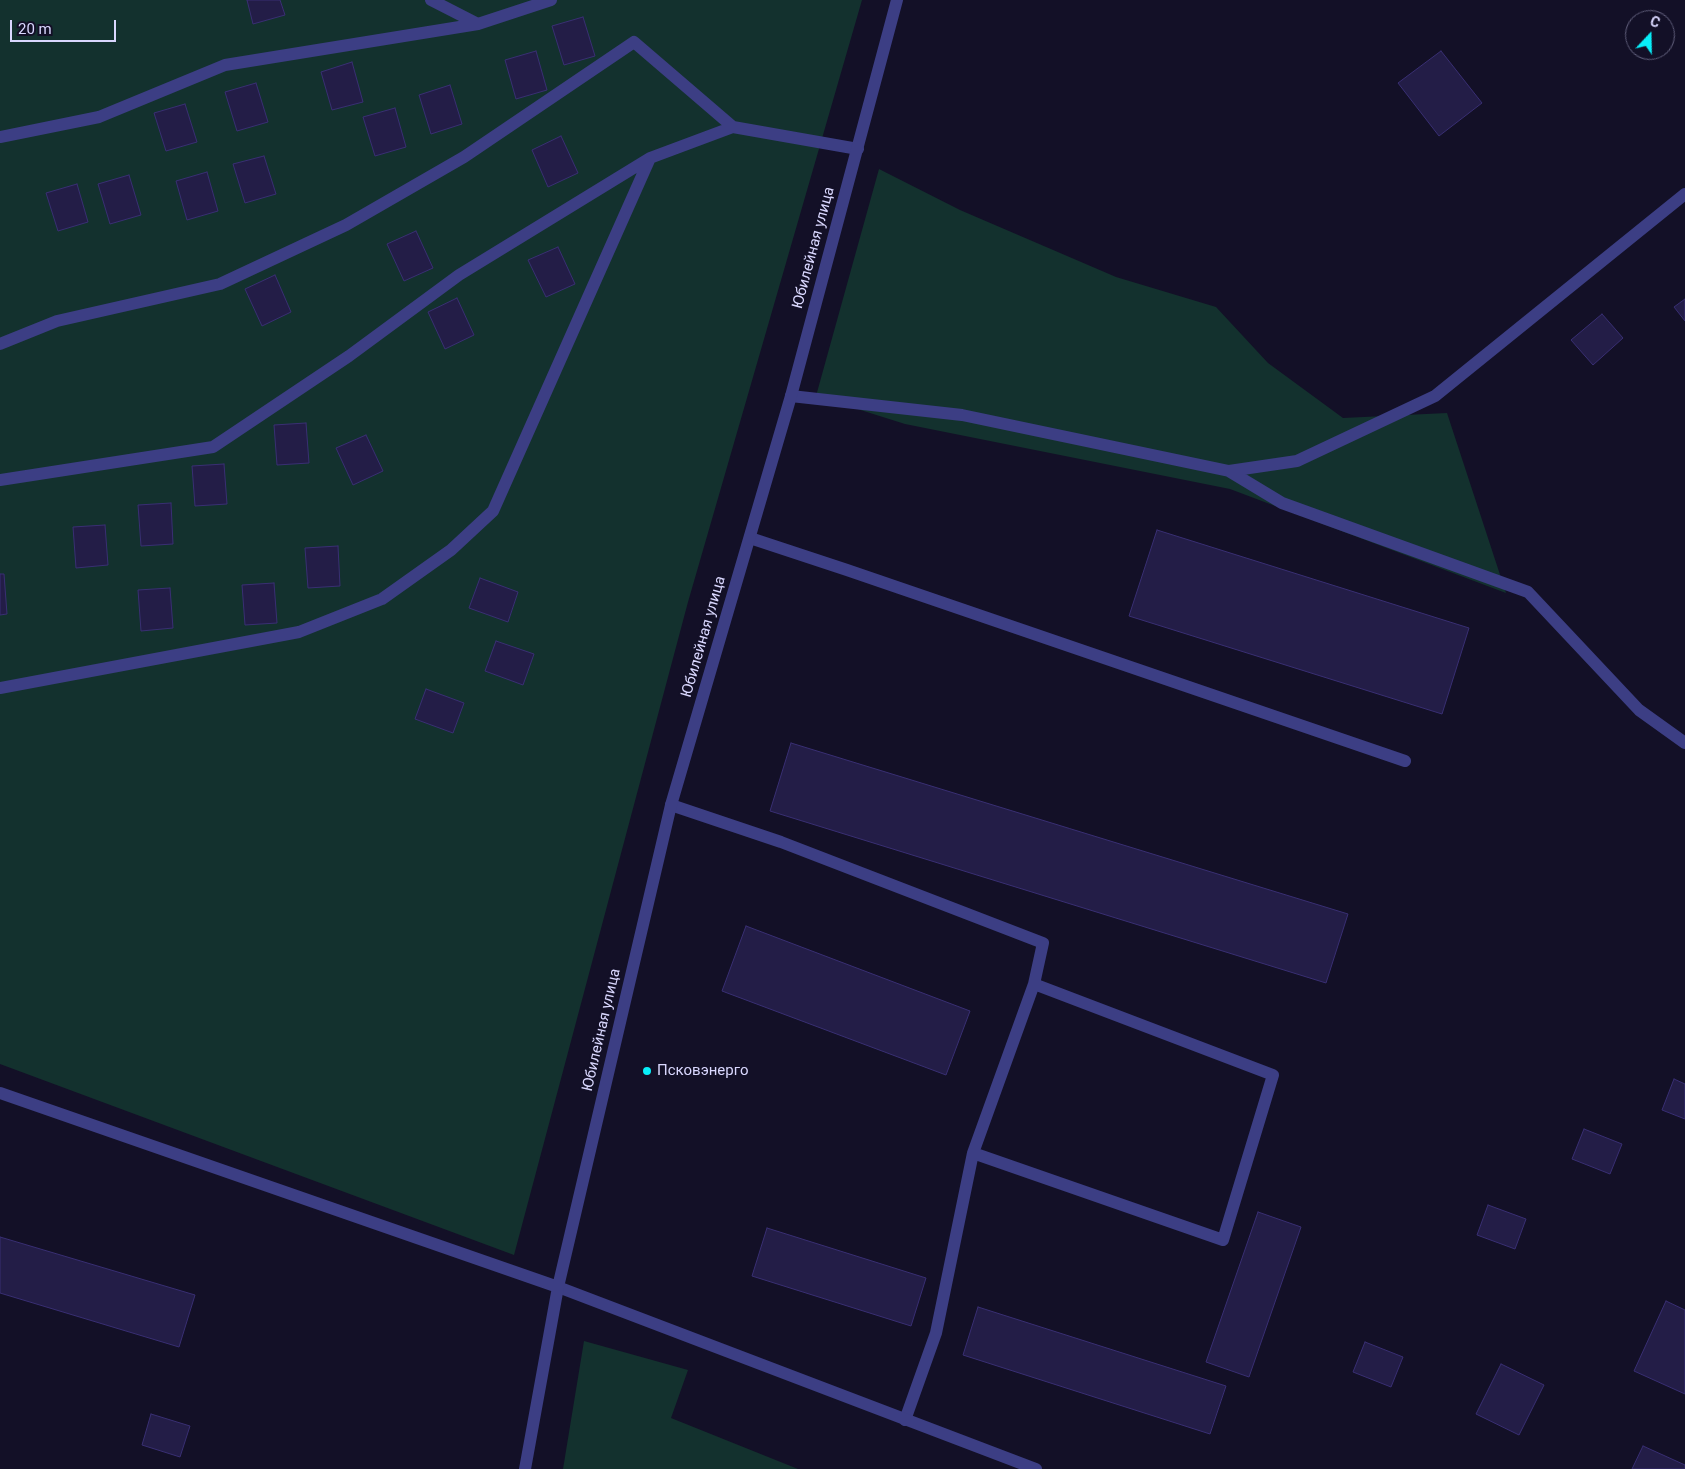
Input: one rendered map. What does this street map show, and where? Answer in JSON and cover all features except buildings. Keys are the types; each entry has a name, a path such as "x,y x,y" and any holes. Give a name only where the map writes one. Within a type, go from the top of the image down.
{"street":[{"path":"431,0 478,24"},
{"path":"0,137 99,117 225,65 478,24 551,0"},
{"name":"Юбилейная улица","path":"524,1469 558,1287 671,805 791,396 897,0"},
{"path":"0,344 57,321 220,284 346,225 464,157 634,42 733,128"},
{"path":"0,480 213,447 349,356 459,275 650,158 733,128 858,149"},
{"path":"0,688 299,632 382,599 451,550 493,511 650,158"},
{"path":"1229,471 1297,460 1435,396 1685,194"},
{"path":"791,396 962,415 1229,471 1282,503 1528,592 1639,710 1685,743"},
{"path":"750,538 1405,761"},
{"path":"671,805 781,842 1043,943 1034,984 974,1153 936,1334 905,1420"},
{"path":"974,1153 1223,1240 1273,1075 1034,984"},
{"path":"0,1093 558,1287 1036,1469"}],"green space":[{"path":"0,0 862,0 688,602 514,1255 0,1064"},
{"path":"879,169 960,210 1116,277 1216,307 1268,363 1343,418 1447,413 1506,593 1230,489 905,424 816,396"},
{"path":"584,1341 688,1370 671,1418 798,1469 563,1469"}],"place":[{"name":"Псковэнерго","path":"647,1071"}]}
